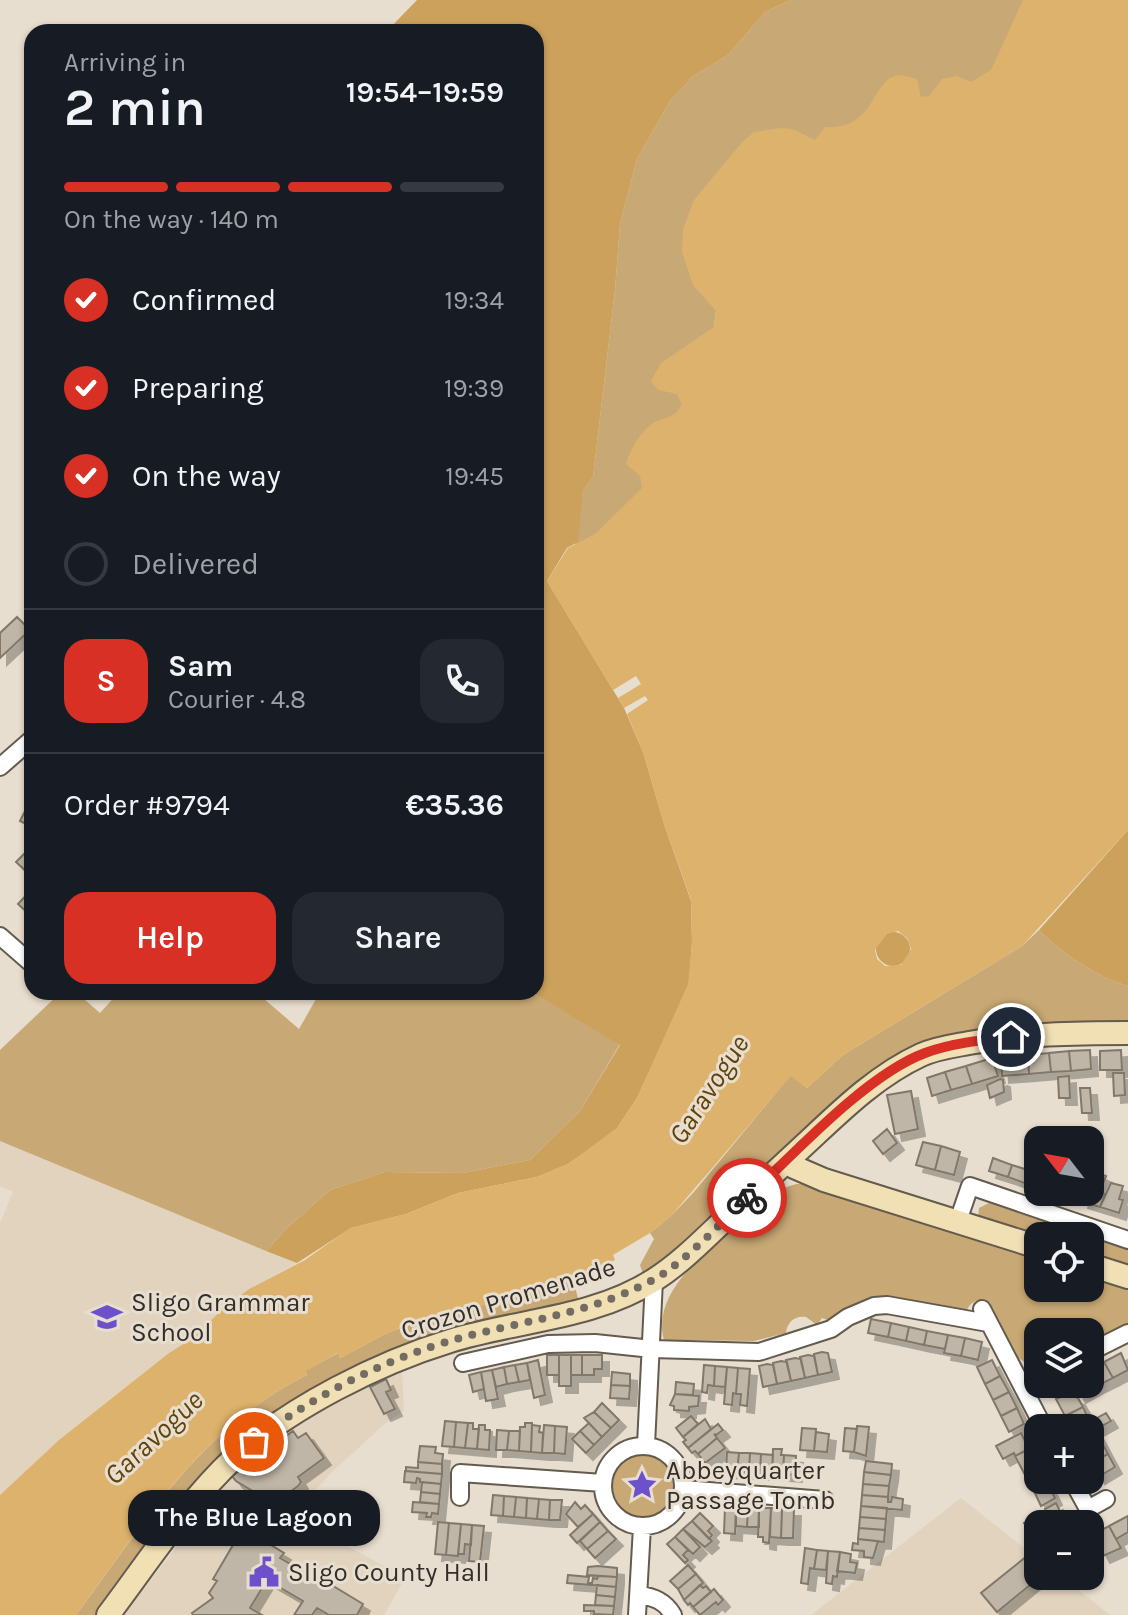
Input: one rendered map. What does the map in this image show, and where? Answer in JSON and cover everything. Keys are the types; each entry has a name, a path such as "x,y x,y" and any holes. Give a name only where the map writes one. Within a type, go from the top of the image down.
{"street":[{"path":"0,767 24,746"},
{"path":"0,936 24,957"},
{"name":"Crozon Promenade","path":"108,1615 206,1488 235,1457 272,1427 364,1375 403,1357 450,1341 604,1303 654,1280 700,1242 842,1109 876,1082 923,1053 989,1040 1060,1034 1128,1033"},
{"path":"787,1161 824,1180 1024,1242"},
{"path":"958,1221 970,1186 1128,1240"},
{"path":"1104,1269 1128,1277"},
{"path":"646,1445 654,1280"},
{"path":"463,1363 548,1344 595,1343 652,1349 759,1352 831,1329 848,1317 874,1306 887,1305 985,1316 1037,1414"},
{"path":"1104,1345 1128,1333"},
{"path":"646,1445 663,1450 674,1460 681,1472 683,1489 678,1506 668,1517 642,1527 628,1524 615,1516 606,1502 603,1483 608,1465 618,1454 630,1447 646,1445"},
{"path":"460,1497 460,1473 603,1483"},
{"path":"683,1489 825,1500"},
{"path":"1080,1494 1088,1509 1106,1499"},
{"path":"637,1615 642,1527"},
{"path":"639,1595 663,1602 673,1615"}],"shaded area":[{"path":"417,0 791,0 765,12 728,55 692,77 670,101 637,159 620,224 593,477 583,491 578,542 567,548 547,581 624,708 643,752 691,901 689,984 637,1098 617,1128 599,1142 568,1164 537,1177 458,1193 406,1214 351,1228 297,1263 266,1251 330,1190 385,1172 462,1173 530,1160 580,1111 620,1045 544,1000 544,24 394,24"},
{"path":"791,0 1128,0 1128,222 716,311 714,327 676,415 655,487 573,559 583,491 593,477 620,224 637,159 670,101 692,77 728,55 765,12"},
{"path":"1128,830 1128,986 1080,963 1039,930"},
{"path":"1039,930 1080,963 1128,986 1128,1024 944,1039 644,1277 640,1265 654,1239 650,1233 693,1193 791,1075 807,1088 843,1055 1022,946"},
{"path":"893,932 905,937 910,949 905,961 893,966 881,961 876,949 881,937"},
{"path":"53,1000 85,1000 100,1013 112,1000 265,1000 299,1029 315,1000 544,1000 620,1044 580,1111 530,1160 462,1173 385,1172 330,1190 266,1251 0,1141 0,1050"},
{"name":"Sligo Grammar School","path":"0,1141 297,1263 249,1289 224,1308 190,1340 169,1353 59,1440 0,1495 0,1223 13,1192 0,1186"},
{"path":"796,1184 813,1184 1024,1251 1024,1302 1104,1302 1104,1277 1128,1285 1128,1325 1104,1336 1104,1318 1024,1318 1024,1361 1005,1342 986,1302 972,1303 964,1315 893,1298 890,1302 833,1322 822,1318 817,1325 806,1317 798,1317 790,1323 786,1333 754,1341 687,1340 681,1345 665,1344 662,1327 664,1311 678,1282 758,1204"},
{"path":"989,1203 1047,1222 1024,1222 1024,1232 978,1218 979,1208"},
{"path":"1104,1240 1128,1248 1128,1267 1104,1261"},
{"path":"573,1279 579,1302 341,1379 157,1535 97,1615 76,1615 151,1513 205,1450 269,1397 307,1375 305,1371 338,1353 340,1358 387,1333 442,1314 537,1293 537,1289"},
{"path":"402,1369 404,1411 388,1421 332,1472 292,1515 405,1578 384,1615 124,1615 230,1477 271,1444 317,1414"},
{"path":"637,1453 649,1453 661,1458 671,1468 676,1486 674,1499 661,1514 649,1519 637,1519 625,1514 615,1504 610,1492 610,1480 615,1468 625,1458"},
{"path":"961,1498 1024,1548 1024,1590 1079,1590 1110,1615 811,1615"}],"water":[{"name":"Garavogue","path":"1023,0 1128,0 1128,830 1022,946 843,1055 807,1088 791,1076 671,1216 613,1255 615,1260 573,1279 537,1289 538,1294 442,1314 387,1333 340,1358 337,1353 269,1397 235,1422 205,1450 151,1513 76,1615 0,1615 0,1495 59,1440 169,1353 190,1340 249,1289 305,1260 350,1228 406,1214 458,1193 537,1177 568,1164 617,1128 637,1098 688,984 692,943 691,900 643,752 627,714 648,700 645,696 624,708 618,698 641,684 636,676 613,690 547,581 568,548 595,534 642,488 640,476 626,464 630,453 650,425 674,414 682,405 677,394 658,390 651,381 661,363 714,327 716,311 693,285 682,252 683,229 694,200 743,141 754,132 780,128 793,129 815,140 825,127 842,126 854,121 864,113 883,85 899,75 917,79 921,97 929,96 942,79 957,76 971,82 991,70","holes":["898,931 907,938 911,949 901,965 885,966 877,959 875,950 887,934"]}],"building":[{"path":"17,617 24,624 24,636 0,658 0,633"},
{"path":"24,854 24,869 16,862"},
{"path":"1090,1050 1091,1069 1071,1071 1069,1051"},
{"path":"1121,1050 1122,1070 1100,1070 1100,1051"},
{"path":"1069,1051 1071,1071 1051,1072 1049,1053"},
{"path":"1049,1053 1051,1072 1029,1074 1028,1055"},
{"path":"1028,1055 1029,1074 1002,1076 1001,1057"},
{"path":"992,1058 998,1076 972,1084 966,1066"},
{"path":"966,1066 972,1084 951,1090 945,1072"},
{"path":"945,1072 951,1090 932,1096 927,1078"},
{"path":"1113,1073 1124,1073 1125,1095 1114,1096"},
{"path":"1069,1076 1070,1098 1059,1098 1058,1077"},
{"path":"1003,1080 1004,1092 990,1098 987,1085"},
{"path":"1080,1088 1090,1088 1092,1113 1082,1113"},
{"path":"911,1091 918,1129 895,1134 887,1095"},
{"path":"887,1129 897,1143 883,1154 873,1141"},
{"path":"923,1142 941,1146 935,1170 916,1165"},
{"path":"941,1146 960,1152 954,1175 935,1170"},
{"path":"993,1158 1012,1165 1008,1177 989,1171"},
{"path":"1012,1165 1024,1169 1024,1183 1008,1177"},
{"path":"1111,1183 1123,1186 1119,1213 1100,1207 1104,1206"},
{"path":"871,1319 891,1323 888,1337 868,1333"},
{"path":"891,1323 909,1327 906,1341 888,1337"},
{"path":"909,1327 927,1331 924,1345 906,1341"},
{"path":"927,1331 948,1335 945,1349 924,1345"},
{"path":"948,1335 965,1338 961,1356 944,1353"},
{"path":"965,1338 982,1342 978,1360 961,1356"},
{"path":"828,1353 832,1372 818,1375 814,1354"},
{"path":"1121,1353 1128,1370 1113,1378 1104,1362"},
{"path":"547,1355 559,1355 559,1375 547,1375"},
{"path":"559,1355 571,1355 571,1386 559,1386"},
{"path":"571,1355 582,1355 582,1375 571,1375"},
{"path":"582,1355 602,1355 602,1369 594,1369 594,1375 582,1375"},
{"path":"814,1356 818,1375 805,1378 800,1357"},
{"path":"801,1359 805,1378 791,1381 786,1360"},
{"path":"538,1360 545,1395 534,1398 527,1363"},
{"path":"992,1360 1000,1376 985,1384 977,1367"},
{"path":"787,1362 791,1381 777,1384 773,1363"},
{"path":"1104,1362 1113,1378 1104,1382"},
{"path":"527,1363 530,1380 519,1382 515,1365"},
{"path":"515,1365 519,1382 507,1384 504,1367"},
{"path":"704,1365 715,1366 714,1386 708,1385 707,1393 702,1392"},
{"path":"773,1365 777,1384 763,1387 759,1366"},
{"path":"715,1366 727,1367 725,1387 714,1386"},
{"path":"504,1367 507,1384 496,1387 492,1370"},
{"path":"727,1367 738,1368 732,1405 724,1404"},
{"path":"738,1368 750,1369 747,1406 740,1405 741,1394 736,1394"},
{"path":"492,1370 498,1399 486,1401 481,1372"},
{"path":"481,1372 484,1389 473,1392 469,1375"},
{"path":"612,1372 630,1374 630,1386 611,1385"},
{"path":"1000,1376 1009,1392 993,1400 985,1384"},
{"path":"386,1379 391,1390 386,1392 395,1409 384,1414 370,1387"},
{"path":"676,1382 694,1384 693,1395 675,1394"},
{"path":"611,1385 630,1386 629,1399 610,1398"},
{"path":"1009,1392 1017,1408 1001,1416 993,1400"},
{"path":"675,1394 699,1396 698,1406 689,1407 689,1411 674,1410 674,1406 670,1405"},
{"path":"1078,1398 1083,1407 1064,1414 1056,1399"},
{"path":"602,1403 619,1420 611,1428 594,1412"},
{"path":"1083,1407 1086,1414 1069,1414"},
{"path":"1017,1408 1024,1424 1009,1432 1001,1416"},
{"path":"594,1412 611,1428 602,1437 584,1418"},
{"path":"1104,1414 1111,1421 1104,1425"},
{"path":"691,1416 698,1424 683,1437 676,1428"},
{"path":"705,1419 711,1429 688,1448 683,1437"},
{"path":"445,1421 456,1422 454,1447 442,1446"},
{"path":"456,1422 468,1423 465,1448 454,1447"},
{"path":"468,1423 473,1423 473,1429 479,1429 477,1449 465,1448"},
{"path":"525,1423 532,1423 531,1452 519,1451 520,1427 525,1427"},
{"path":"589,1423 602,1437 594,1445 580,1431"},
{"path":"718,1424 723,1430 714,1434 717,1438 698,1454 695,1451 692,1453 688,1448"},
{"path":"479,1425 485,1425 485,1430 490,1430 489,1450 477,1449"},
{"path":"532,1425 540,1426 539,1432 543,1433 542,1453 531,1452"},
{"path":"544,1425 555,1426 554,1453 542,1453"},
{"path":"555,1426 567,1427 565,1454 554,1453"},
{"path":"857,1426 869,1427 866,1456 854,1452"},
{"path":"802,1428 816,1429 814,1451 800,1450"},
{"path":"845,1428 857,1429 854,1452 843,1451"},
{"path":"497,1430 509,1431 507,1450 496,1450"},
{"path":"293,1431 298,1438 306,1433 324,1458 298,1477 301,1482 298,1486 274,1504 236,1481 232,1476"},
{"path":"509,1431 520,1431 519,1451 507,1450"},
{"path":"580,1431 594,1445 586,1453 572,1439"},
{"path":"816,1432 829,1434 827,1452 814,1451"},
{"path":"1021,1433 1024,1439 1024,1452 1003,1459 996,1446"},
{"path":"717,1438 725,1448 705,1463 698,1454"},
{"path":"420,1446 436,1447 435,1453 443,1454 442,1464 418,1462"},
{"path":"773,1449 782,1449 783,1474 772,1473"},
{"path":"727,1452 739,1453 737,1472 726,1471"},
{"path":"1024,1452 1024,1473 1015,1456"},
{"path":"739,1453 750,1453 749,1472 737,1472"},
{"path":"750,1453 761,1454 760,1473 749,1472"},
{"path":"761,1454 773,1455 772,1473 760,1473"},
{"path":"1108,1454 1115,1467 1104,1473 1104,1456"},
{"path":"784,1455 796,1456 795,1475 783,1474"},
{"path":"866,1461 892,1464 891,1475 864,1472"},
{"path":"418,1462 442,1464 442,1474 406,1471 406,1467 418,1468"},
{"path":"405,1471 442,1474 441,1484 420,1482 417,1478 416,1483 404,1482"},
{"path":"864,1472 891,1475 889,1486 863,1484"},
{"path":"422,1482 441,1484 440,1494 421,1492"},
{"path":"863,1484 889,1486 888,1497 862,1495"},
{"path":"421,1492 440,1494 439,1504 420,1502"},
{"path":"1035,1494 1053,1494 1055,1498 1041,1506"},
{"path":"334,1495 342,1505 324,1521 315,1511"},
{"path":"493,1495 504,1496 503,1516 491,1515"},
{"path":"862,1495 888,1497 888,1502 892,1497 903,1499 902,1510 861,1506"},
{"path":"504,1496 516,1497 514,1517 503,1516"},
{"path":"516,1497 527,1498 526,1518 514,1517"},
{"path":"527,1498 539,1499 537,1519 526,1518"},
{"path":"539,1499 550,1500 549,1520 537,1519"},
{"path":"550,1500 562,1500 560,1520 549,1520"},
{"path":"413,1502 439,1504 438,1514 432,1513 431,1517 426,1517 427,1513 412,1512"},
{"path":"575,1502 581,1509 585,1505 593,1514 578,1527 566,1514"},
{"path":"1056,1503 1059,1510 1046,1510"},
{"path":"861,1506 887,1508 886,1519 860,1517"},
{"path":"725,1507 736,1507 735,1534 724,1533"},
{"path":"736,1507 748,1508 747,1527 736,1526"},
{"path":"748,1508 759,1508 759,1527 747,1527"},
{"path":"759,1508 771,1508 769,1543 758,1537"},
{"path":"771,1508 782,1509 781,1538 770,1537"},
{"path":"782,1509 794,1509 793,1538 781,1538"},
{"path":"700,1513 713,1526 708,1531 712,1535 709,1539 692,1521"},
{"path":"593,1514 600,1522 577,1543 570,1535"},
{"path":"1128,1516 1128,1532 1116,1539 1109,1526"},
{"path":"860,1517 886,1519 885,1530 859,1528"},
{"path":"692,1521 712,1541 705,1547 683,1529"},
{"path":"438,1522 449,1523 446,1555 435,1554"},
{"path":"600,1522 608,1531 587,1549 580,1541"},
{"path":"449,1523 461,1524 458,1556 446,1555"},
{"path":"461,1524 472,1525 471,1545 465,1544 464,1554 458,1554"},
{"path":"472,1525 484,1526 480,1562 469,1561"},
{"path":"1109,1526 1121,1548 1104,1556 1104,1529"},
{"name":"Sligo County Hall","path":"243,1528 284,1553 280,1558 294,1566 295,1563 363,1604 357,1615 329,1615 317,1608 312,1615 294,1615 303,1601 267,1580 250,1608 262,1615 193,1615 213,1598 209,1593 217,1581 213,1579"},
{"path":"859,1528 885,1530 884,1542 858,1539"},
{"path":"683,1529 700,1547 693,1554 675,1537"},
{"path":"608,1531 616,1539 595,1558 587,1549"},
{"path":"675,1537 688,1550 683,1555 688,1560 685,1563 667,1544"},
{"path":"858,1539 878,1541 873,1558 864,1557 864,1551 852,1550 853,1543 858,1544"},
{"path":"805,1548 817,1550 808,1584 801,1583"},
{"path":"817,1550 828,1551 826,1570 814,1569"},
{"path":"828,1551 840,1552 837,1577 833,1576 832,1584 826,1583"},
{"path":"840,1552 851,1554 850,1562 857,1563 855,1573 837,1571"},
{"path":"1024,1558 1024,1590 997,1612 981,1593"},
{"path":"688,1565 696,1574 678,1589 670,1581"},
{"path":"588,1567 617,1568 617,1577 587,1575"},
{"path":"696,1574 703,1583 684,1600 678,1589"},
{"path":"568,1575 589,1577 588,1583 598,1576 617,1577 616,1587 567,1583"},
{"path":"597,1585 616,1587 615,1597 596,1595"},
{"path":"700,1585 711,1592 693,1607 690,1603 688,1605 684,1600"},
{"path":"714,1589 723,1600 700,1615 693,1607"},
{"path":"596,1595 615,1597 614,1606 595,1605"},
{"path":"584,1605 614,1606 613,1615 584,1611"}],"way so far":[{"path":"254,1442 272,1427 319,1400 403,1357 484,1332 562,1316 604,1303 654,1280 747,1198"}],"place":[{"name":"Sligo Grammar School","path":"107,1317"},
{"name":"The Blue Lagoon","path":"254,1442"},
{"name":"Abbeyquarter Passage Tomb","path":"642,1485"},
{"name":"Sligo County Hall","path":"264,1572"}],"route":[{"path":"747,1198 842,1109 901,1066 923,1053 1011,1037"}]}
